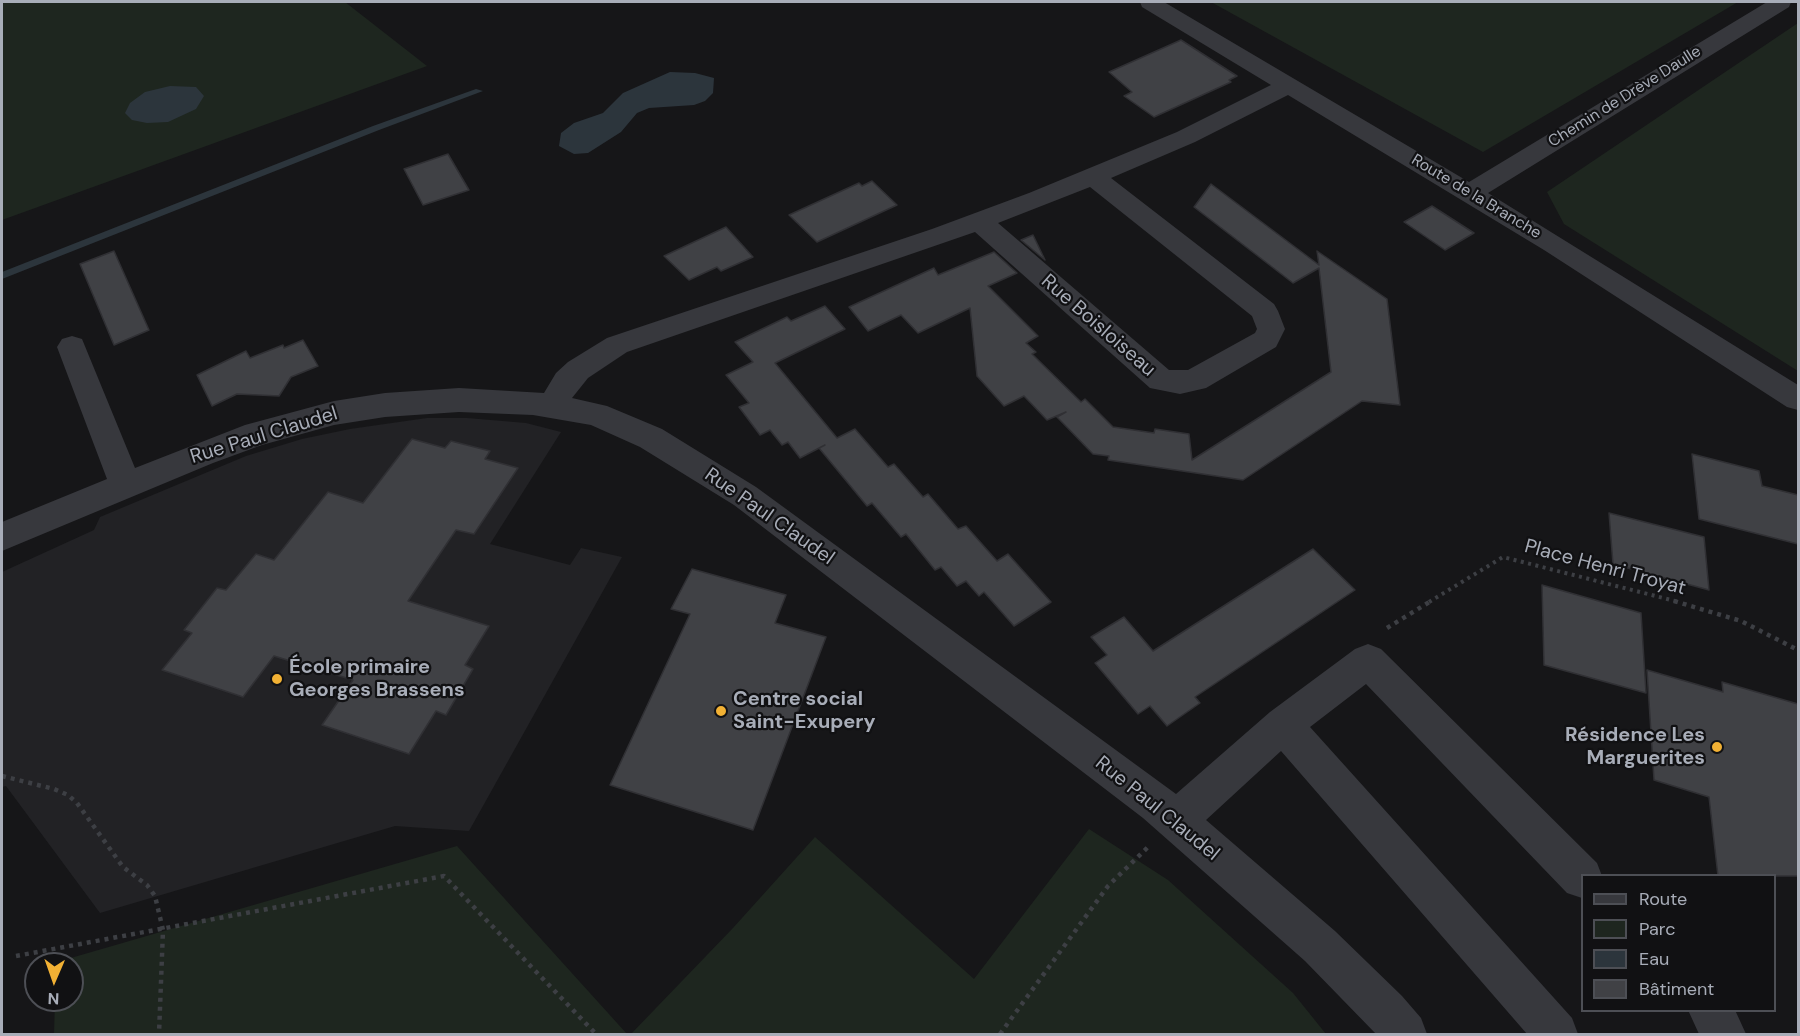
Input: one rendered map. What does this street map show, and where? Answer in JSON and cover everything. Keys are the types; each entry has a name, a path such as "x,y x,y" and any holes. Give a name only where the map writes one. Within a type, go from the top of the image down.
{"street":[{"name":"Route de la Branche","path":"1150,2 1470,193 1798,399"},
{"name":"Chemin de Drève Daulle","path":"1470,193 1781,2"},
{"path":"553,405 567,381 578,370 617,345 979,221 1094,177 1186,137 1289,85"},
{"name":"Rue Boisloiseau","path":"979,221 1161,380 1180,383 1195,380 1266,340 1271,329 1264,311 1094,177"},
{"path":"72,347 124,484"},
{"name":"Rue Paul Claudel","path":"2,537 124,484 231,443 334,413 385,405 459,400 553,405 596,414 633,429 745,496 1176,821 1320,946 1356,981 1405,1035"},
{"path":"1176,821 1283,725 1368,661 1581,877"},
{"path":"1283,725 1556,1035"},
{"path":"1711,1012 1724,1035"}],"path":[{"name":"Place Henri Troyat","path":"1368,661 1370,639 1503,557 1647,593 1741,621 1798,650"},
{"path":"2,776 54,789 68,795 77,803 123,867 147,885 155,896 163,930 159,1035"},
{"path":"1000,1035 1108,886 1176,821"},
{"path":"16,956 444,876 596,1035"}],"shaded area":[{"name":"École primaire Georges Brassens","path":"427,418 467,418 526,423 561,432 490,544 570,565 581,548 622,557 469,831 395,826 100,913 6,786 2,787 2,572 94,530 100,517 246,456 302,439 350,429"}],"green space":[{"path":"2,2 345,2 427,66 2,220"},
{"path":"1211,2 1738,2 1483,152"},
{"path":"1798,23 1798,371 1564,224 1547,192"},
{"path":"1089,829 1168,880 1293,993 1326,1034 631,1034 733,928 815,837 974,979"},
{"path":"457,846 627,1034 54,1034 55,1012 84,1012 84,954"}],"water":[{"path":"670,72 695,73 714,78 713,93 705,101 694,105 649,108 637,113 621,132 588,153 574,154 559,146 561,133 574,123 603,113 623,93"},
{"path":"170,86 196,87 204,96 196,109 168,122 147,123 132,120 125,113 130,103 145,92"}],"building":[{"path":"1181,40 1237,76 1229,80 1231,82 1154,117 1124,96 1132,92 1109,72"},
{"path":"448,154 469,190 423,205 404,169"},
{"path":"872,181 897,205 817,242 789,215 859,183 862,186"},
{"path":"1211,184 1319,265 1317,251 1387,299 1400,405 1362,401 1243,480 1108,460 1109,456 1093,454 1057,417 1066,412 1047,420 1024,396 1004,406 977,376 970,308 918,333 901,315 868,331 849,307 934,268 938,275 994,252 1017,273 988,286 1038,336 1026,343 1036,352 1032,354 1081,402 1085,399 1113,427 1154,433 1155,429 1189,434 1192,460 1331,372 1319,268 1293,283 1194,207"},
{"path":"1432,206 1474,233 1445,250 1404,222"},
{"path":"726,227 753,257 721,271 717,267 689,280 664,256"},
{"path":"1033,235 1045,260 1021,240"},
{"path":"114,251 149,330 114,345 80,264"},
{"path":"825,306 845,329 775,363 837,438 855,429 888,467 894,464 923,497 928,494 958,529 966,526 997,561 1008,554 1051,602 1014,626 984,592 979,596 966,581 957,586 941,567 935,570 906,534 901,537 872,503 867,506 819,448 800,458 788,442 782,445 770,430 760,435 739,407 749,403 726,375 753,362 735,342 787,317 791,321"},
{"path":"303,340 318,366 291,377 279,396 237,394 212,406 197,375 246,351 250,358"},
{"path":"412,439 445,448 451,441 490,451 485,459 518,468 474,534 456,530 408,601 489,626 465,665 473,669 446,715 436,711 409,754 322,725 353,680 274,656 243,697 162,670 192,633 184,630 217,588 226,590 256,554 274,560 328,492 363,503"},
{"path":"1692,454 1759,471 1762,486 1798,495 1798,544 1699,519"},
{"path":"1609,513 1704,537 1709,590 1613,564"},
{"path":"1313,549 1355,590 1195,697 1200,703 1167,726 1150,706 1138,714 1095,663 1107,655 1091,637 1124,617 1153,651"},
{"name":"Centre social Saint-Exupery","path":"692,569 786,595 775,623 826,637 753,830 610,785 690,614 671,609"},
{"path":"1542,585 1641,613 1646,693 1544,665"},
{"name":"Résidence Les Marguerites","path":"1647,670 1723,692 1722,682 1798,704 1798,876 1718,874 1709,797 1654,780"}],"waterway":[{"path":"2,276 376,128 479,91"}],"place":[{"name":"École primaire Georges Brassens","path":"277,679"},
{"name":"Centre social Saint-Exupery","path":"721,711"},
{"name":"Résidence Les Marguerites","path":"1717,747"}]}
